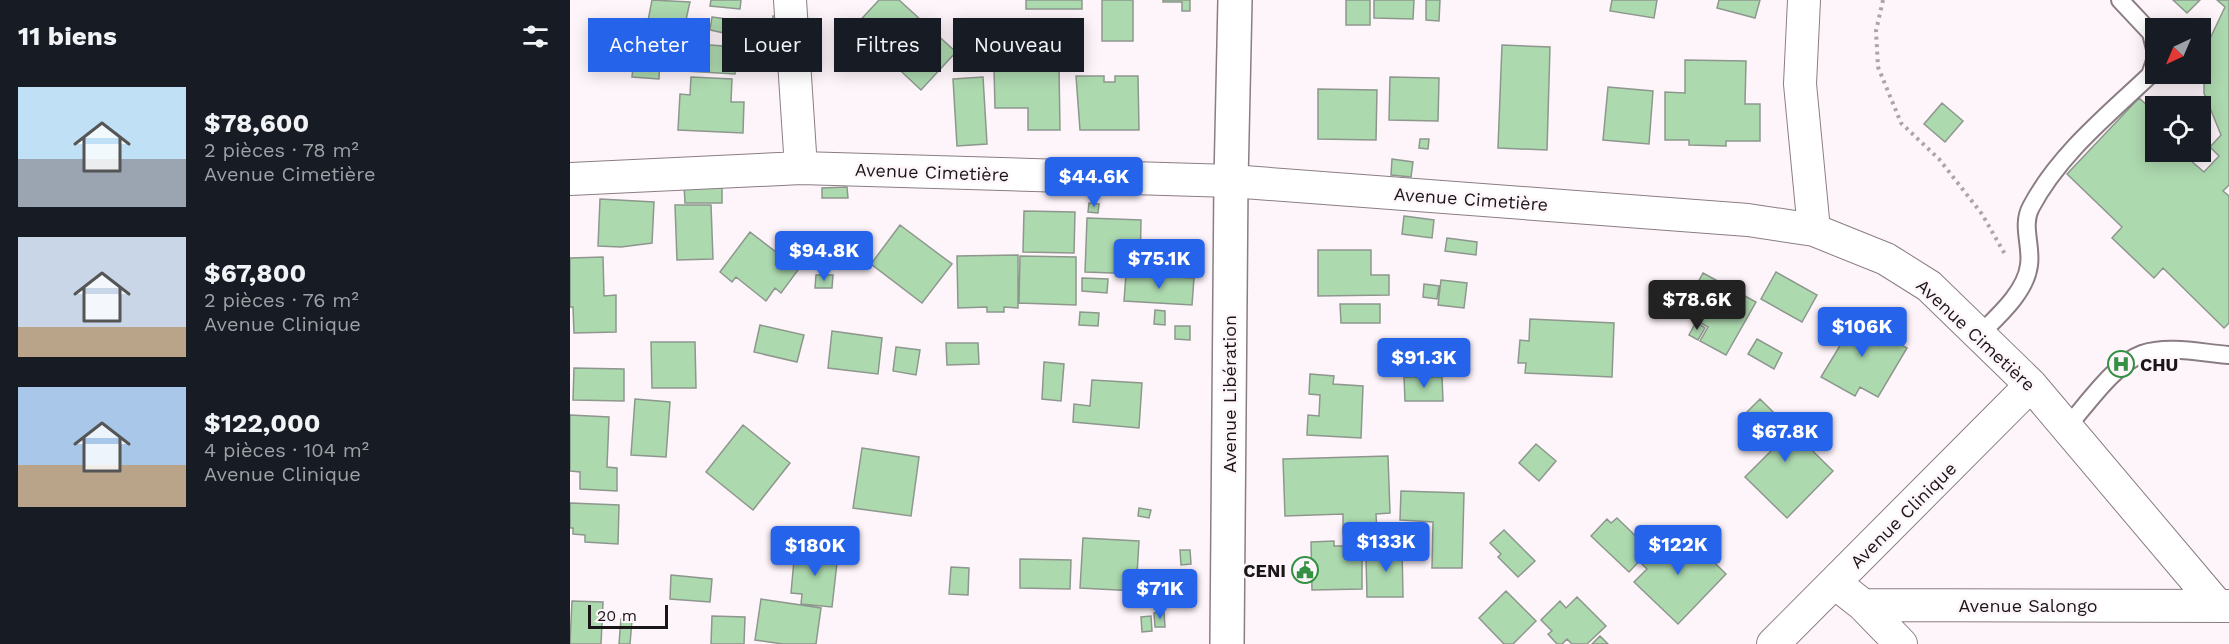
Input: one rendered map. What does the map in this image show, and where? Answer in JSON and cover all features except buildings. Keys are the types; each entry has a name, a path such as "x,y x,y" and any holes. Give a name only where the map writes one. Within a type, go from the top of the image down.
{"street":[{"path":"789,0 801,168"},
{"name":"Avenue Libération","path":"1227,644 1235,0"},
{"path":"1804,0 1800,84 1814,230"},
{"name":"Avenue Cimetière","path":"570,179 801,168 1231,181 1748,220 1814,230 1886,258 1929,286 2031,385 2223,606"},
{"name":"Avenue Clinique","path":"1773,644 2031,385"},
{"path":"1835,584 1863,605 1901,644"},
{"name":"Avenue Salongo","path":"1863,605 2223,606"}],"lane":[{"path":"2120,0 2145,27"},
{"path":"1979,335 2001,312 2024,281 2030,265 2026,222 2030,208 2063,158 2145,80"},
{"path":"2066,428 2122,366 2141,354 2163,350 2229,356"}],"path":[{"path":"1883,0 1876,31 1878,67 1901,123 1939,159 1982,214 2009,261"}],"place":[{"name":"CHU","path":"2121,364"},
{"name":"CENI","path":"1305,570"}]}
